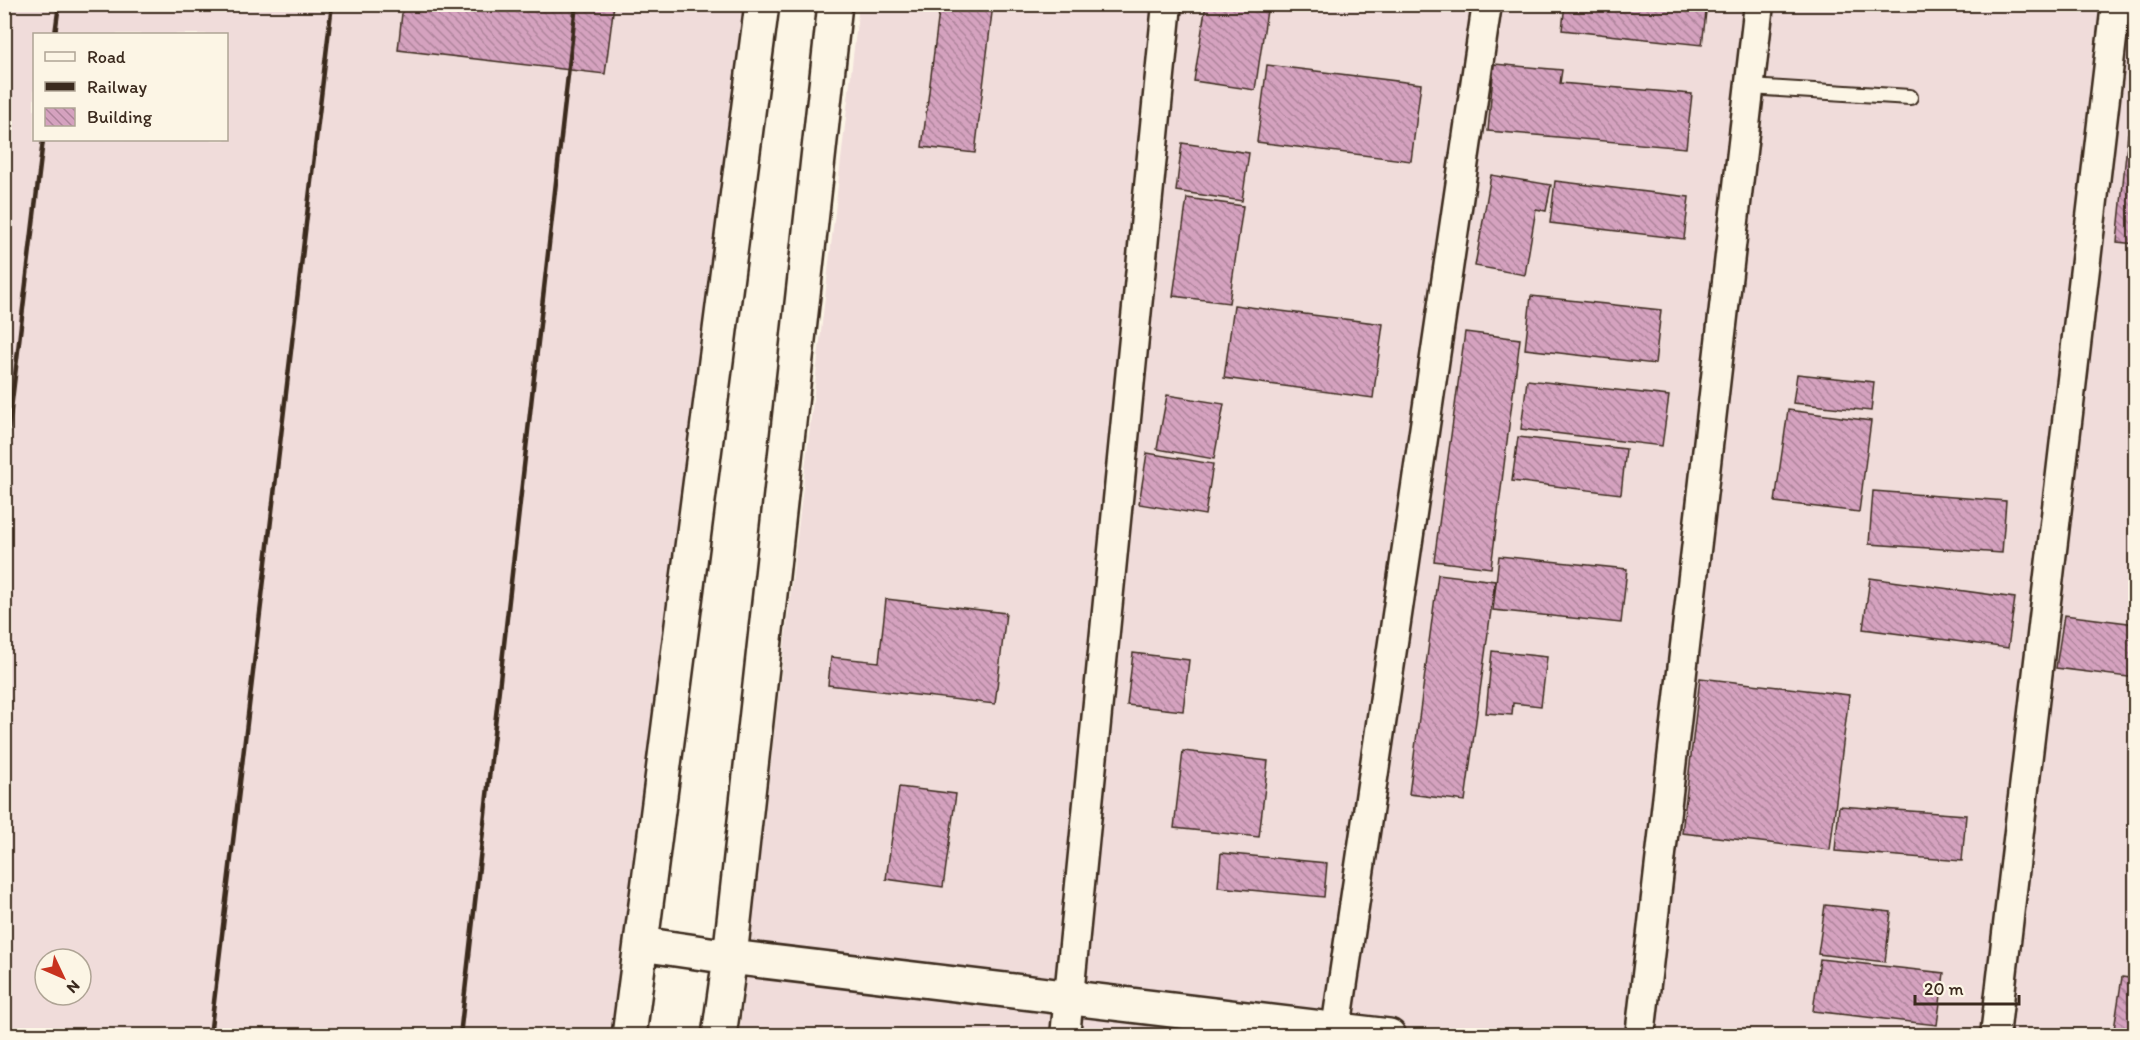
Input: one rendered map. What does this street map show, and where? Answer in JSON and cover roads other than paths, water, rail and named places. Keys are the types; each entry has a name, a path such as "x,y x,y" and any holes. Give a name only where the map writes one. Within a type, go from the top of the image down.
{"street":[{"path":"629,1035 762,4"},
{"path":"719,1035 730,957 835,4"},
{"path":"1065,1035 1167,4"},
{"path":"1336,1032 1486,4"},
{"path":"1640,1035 1758,4"},
{"path":"1995,1035 2116,4"},
{"path":"641,944 730,957 1070,996 1336,1032 1389,1035"}],"lane":[{"path":"1749,87 1910,98"}],"railway":[{"path":"55,33 59,4"},
{"path":"210,1036 332,4"},
{"path":"460,1036 576,4"},
{"path":"4,468 43,141"}]}
